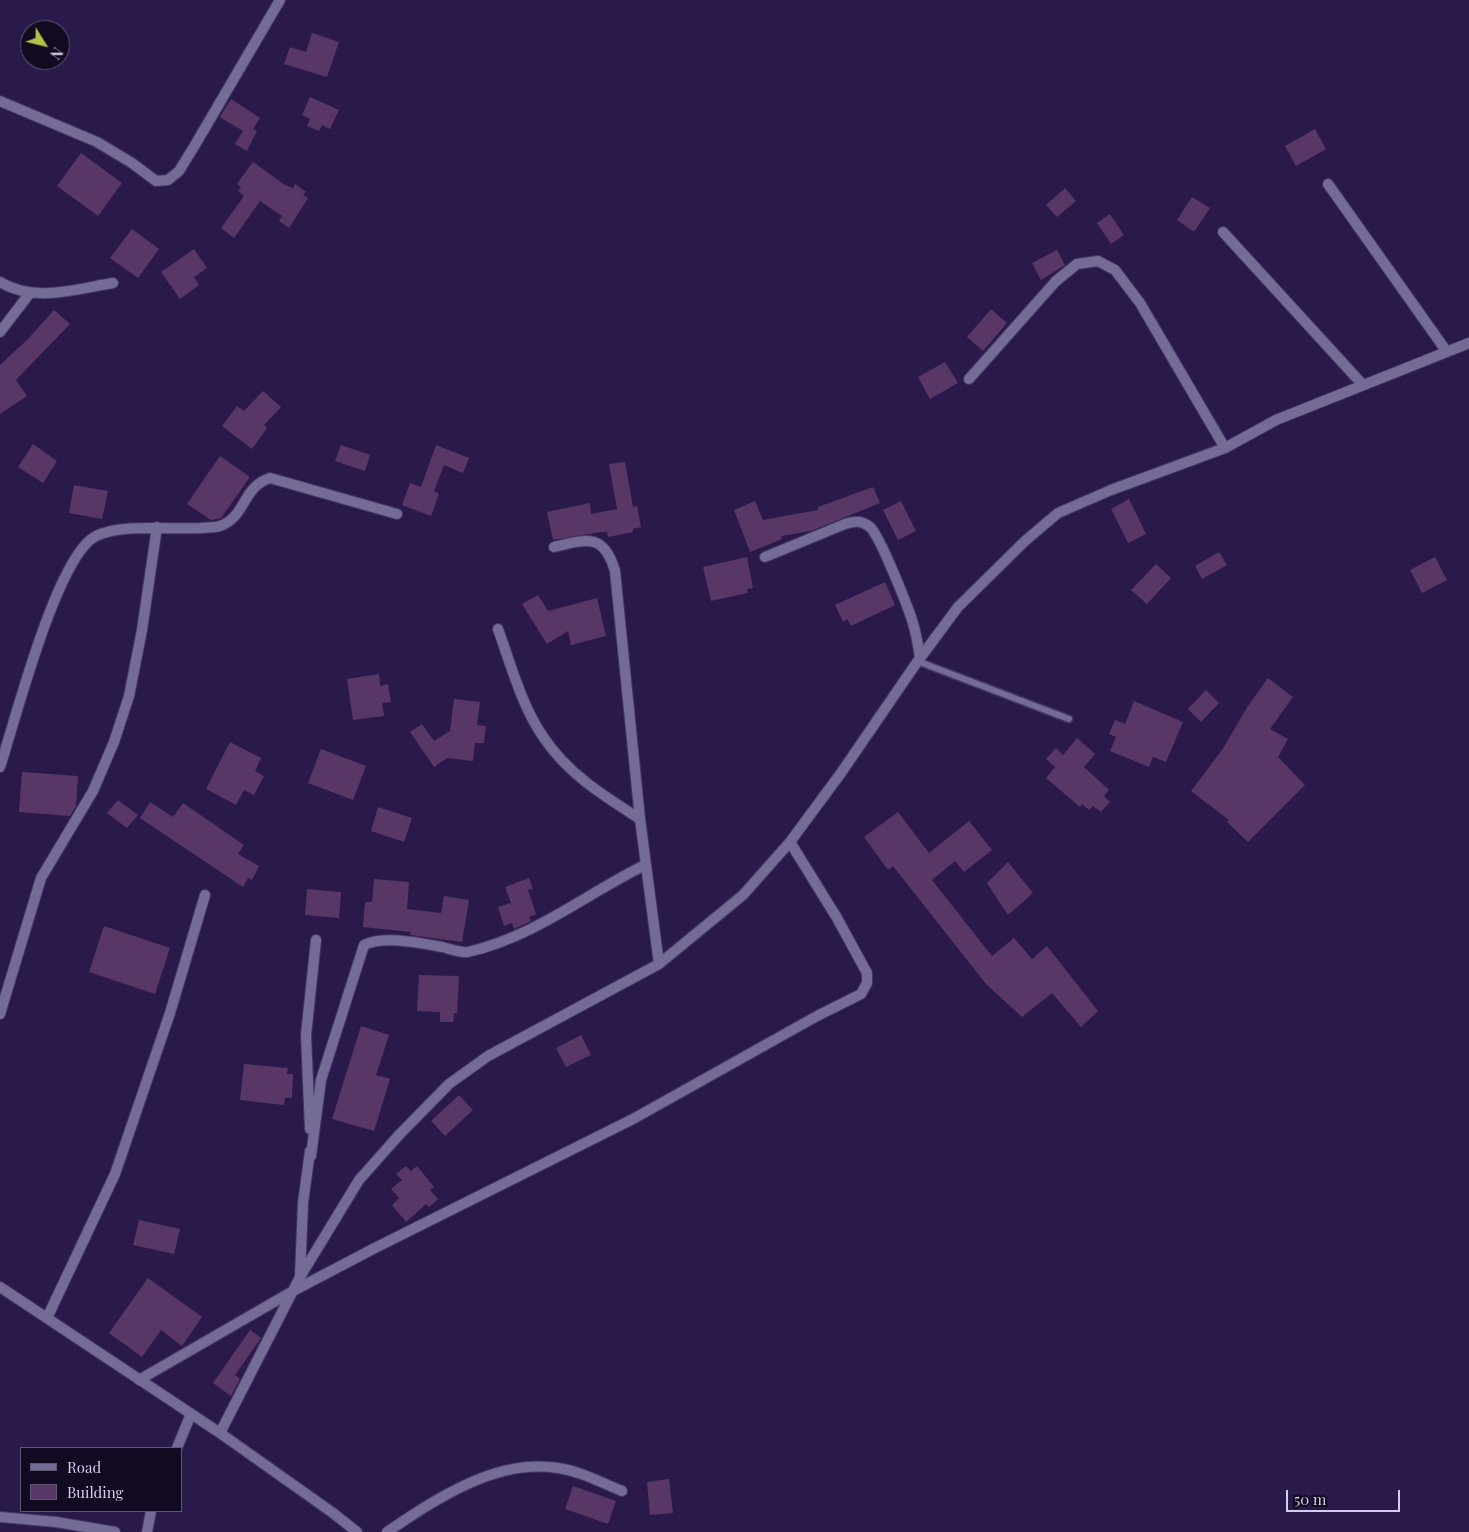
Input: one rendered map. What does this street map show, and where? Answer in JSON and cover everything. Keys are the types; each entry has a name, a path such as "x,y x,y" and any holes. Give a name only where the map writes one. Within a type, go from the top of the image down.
{"street":[{"path":"0,101 97,142 132,163 156,181 168,180 179,171 280,0"},
{"path":"1328,184 1447,352"},
{"path":"1223,232 1363,385"},
{"path":"969,379 1056,281 1077,264 1098,260 1115,270 1140,303 1225,448"},
{"path":"0,282 20,292 37,294 113,283"},
{"path":"0,332 30,293"},
{"path":"220,1433 300,1277 359,1180 449,1084 488,1056 659,964 743,895 790,842 958,607 1007,558 1058,513 1111,490 1225,448 1276,420 1469,343"},
{"path":"0,767 57,592 70,564 82,547 97,536 157,527 179,530 219,527 230,521 238,512 254,486 270,478 398,514"},
{"path":"765,557 855,521 864,523 872,528 914,626 919,659"},
{"path":"0,1014 41,878 93,790 114,742 130,696 157,527"},
{"path":"554,547 581,541 596,542 610,554 615,571 645,865 659,964"},
{"path":"498,629 532,719 544,739 563,761 593,789 640,819"},
{"path":"139,1380 293,1291 633,1119 816,1016 861,994 867,983 867,973 837,918 790,842"},
{"path":"300,1277 303,1203 321,1080 364,945 374,940 398,940 466,952 512,939 551,920 607,883 645,865"},
{"path":"47,1318 115,1174 170,1013 205,895"},
{"path":"310,1156 306,1035 316,940"},
{"path":"0,1287 220,1433 357,1532"},
{"path":"177,1447 191,1414"},
{"path":"387,1532 427,1506 480,1479 530,1465 559,1468 622,1491"},
{"path":"148,1532 151,1512"},
{"path":"0,1517 56,1522 115,1532"}],"lane":[{"path":"919,659 1068,719"}],"building":[{"path":"312,33 339,42 327,77 284,64 290,47 306,52"},
{"path":"310,97 339,110 330,129 322,125 319,131 307,126 310,119 302,115"},
{"path":"231,99 260,118 253,129 257,131 247,151 235,144 243,131 220,117"},
{"path":"1315,129 1326,149 1296,166 1285,146"},
{"path":"81,153 122,183 98,216 57,186"},
{"path":"253,162 285,185 293,188 295,184 306,192 303,195 308,198 289,228 279,221 282,216 260,201 234,238 221,228 244,196 238,191 241,187 237,184"},
{"path":"1065,188 1076,201 1057,217 1046,205"},
{"path":"1192,197 1210,208 1194,232 1177,220"},
{"path":"1110,214 1124,235 1111,244 1097,223"},
{"path":"132,229 159,249 138,278 110,258"},
{"path":"194,249 207,268 194,277 199,285 180,299 161,272"},
{"path":"1057,250 1065,265 1041,280 1032,263"},
{"path":"991,309 1007,323 983,351 967,337"},
{"path":"54,310 70,324 16,380 27,396 0,414 0,365 27,340"},
{"path":"945,362 958,383 930,399 918,377"},
{"path":"263,391 281,407 264,425 267,428 252,449 222,426 237,406 244,411"},
{"path":"33,444 57,461 43,483 18,467"},
{"path":"341,445 370,455 365,471 335,461"},
{"path":"436,445 469,458 463,473 444,465 434,491 439,494 431,516 402,505 410,483 421,487"},
{"path":"220,456 250,477 221,518 211,520 187,504"},
{"path":"625,462 633,507 637,506 641,527 633,529 633,532 608,537 607,532 601,532 553,540 547,512 590,503 591,514 617,509 609,464"},
{"path":"74,485 108,491 102,519 69,513"},
{"path":"873,487 880,503 811,531 781,536 782,539 750,552 734,510 755,501 763,520 818,510 818,507"},
{"path":"1129,499 1146,534 1128,543 1111,509"},
{"path":"901,501 916,531 898,540 883,510"},
{"path":"1219,552 1227,565 1202,579 1195,566"},
{"path":"747,557 753,588 747,589 748,593 711,601 703,567"},
{"path":"1435,557 1447,580 1422,593 1410,570"},
{"path":"1156,564 1171,578 1147,604 1131,590"},
{"path":"885,582 895,605 851,626 847,619 843,622 835,605"},
{"path":"538,595 548,611 597,598 606,636 571,645 568,631 547,644 522,604"},
{"path":"379,674 380,686 388,684 391,702 382,703 384,716 353,720 347,679"},
{"path":"1268,678 1293,697 1270,729 1288,739 1278,757 1305,785 1248,842 1227,822 1229,820 1191,791 1222,750 1248,706"},
{"path":"1206,690 1219,703 1201,722 1188,709"},
{"path":"454,699 480,702 477,725 486,726 484,743 475,743 473,761 447,758 434,767 410,732 422,724 434,741 450,731"},
{"path":"1134,701 1183,722 1166,762 1153,757 1149,767 1110,751 1116,737 1109,734 1115,720 1125,724"},
{"path":"1077,738 1095,754 1084,767 1109,790 1104,796 1110,802 1101,812 1093,806 1089,810 1082,804 1080,807 1046,778 1055,767 1046,759 1056,748 1063,755"},
{"path":"230,742 261,758 255,771 264,776 254,795 244,790 236,805 206,789"},
{"path":"321,749 366,766 353,800 308,783"},
{"path":"22,772 78,776 76,806 70,816 19,812"},
{"path":"118,800 138,815 127,828 107,813"},
{"path":"150,802 173,817 183,803 244,845 238,854 259,866 252,880 248,878 243,887 140,818"},
{"path":"378,807 412,818 404,842 371,831"},
{"path":"898,812 929,853 969,821 992,850 964,872 955,861 932,880 992,956 1014,938 1032,959 1047,946 1098,1011 1081,1027 1052,993 1022,1017 986,984 893,866 888,870 864,837"},
{"path":"1008,862 1033,893 1008,915 987,883"},
{"path":"529,878 533,889 528,890 536,914 529,917 531,921 514,929 512,923 504,926 498,907 511,903 505,887"},
{"path":"374,879 409,882 407,909 441,913 444,896 469,900 462,942 410,935 411,932 363,927 365,902 372,902"},
{"path":"307,889 341,892 339,918 305,915"},
{"path":"104,926 170,948 155,994 89,972"},
{"path":"419,975 459,976 457,1013 454,1013 453,1022 440,1022 440,1012 417,1011"},
{"path":"361,1026 389,1035 376,1075 390,1079 374,1131 332,1119"},
{"path":"581,1035 591,1055 566,1067 556,1048"},
{"path":"244,1064 288,1068 287,1074 293,1074 292,1098 285,1098 284,1105 240,1100"},
{"path":"459,1095 473,1110 445,1136 431,1121"},
{"path":"406,1166 411,1171 417,1166 434,1187 430,1190 438,1199 429,1207 426,1204 406,1222 392,1205 399,1198 391,1189 402,1180 396,1174"},
{"path":"139,1220 180,1229 174,1254 133,1245"},
{"path":"148,1278 202,1317 182,1346 161,1330 142,1357 109,1333"},
{"path":"250,1330 261,1338 235,1375 240,1379 231,1396 213,1383"},
{"path":"669,1479 673,1513 650,1515 647,1482"},
{"path":"573,1486 616,1501 608,1524 565,1509"}]}
